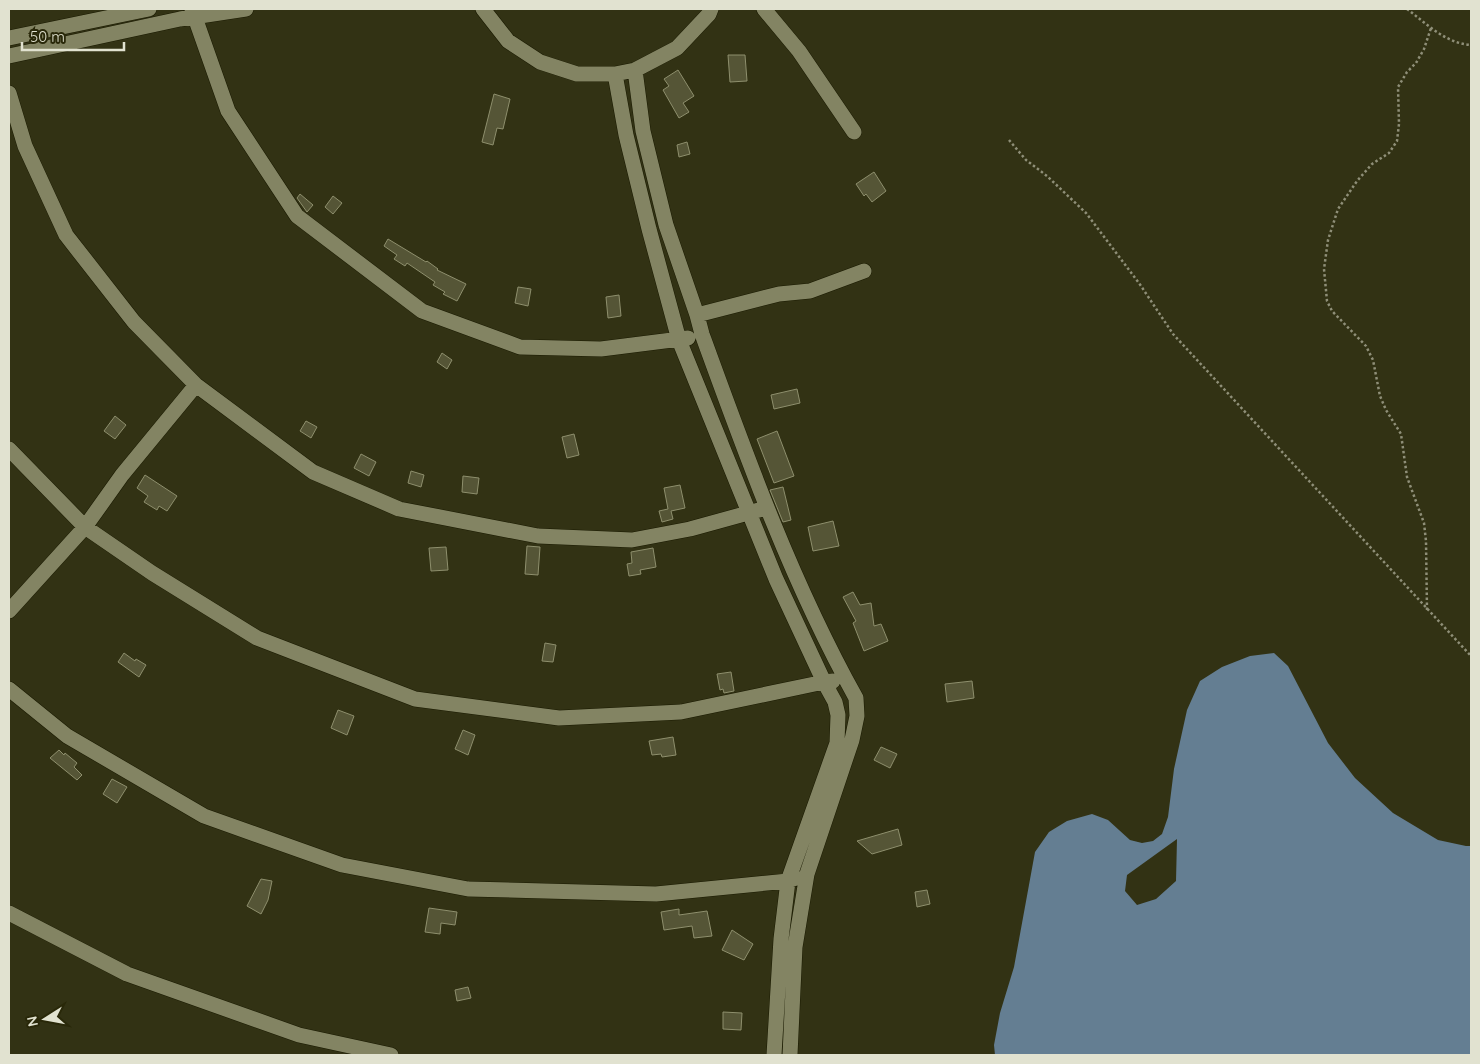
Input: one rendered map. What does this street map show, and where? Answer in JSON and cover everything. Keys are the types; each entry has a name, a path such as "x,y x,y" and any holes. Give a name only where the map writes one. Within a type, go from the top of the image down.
{"street":[{"path":"9,38 149,9"},
{"path":"9,56 186,13 246,9"},
{"path":"483,9 508,41 540,62 577,74 615,74 635,70 677,48 709,14 710,9"},
{"path":"764,9 799,52 854,132"},
{"path":"186,13 228,111 297,216 422,310 520,347 601,349 679,340 702,334"},
{"path":"635,70 643,130 666,225 702,334 766,508 800,588 856,698 857,716 852,740 807,874 795,947 790,1055"},
{"path":"615,74 628,144 679,340 776,579 824,682 836,702 837,708 837,743 788,881 781,939 774,1055"},
{"path":"9,93 25,146 66,235 134,322 196,385 313,472 399,509 538,536 632,540 750,514 766,508"},
{"path":"697,315 778,294 810,291 864,271"},
{"path":"9,611 85,527 122,475 196,385"},
{"path":"9,449 85,527 152,573 258,638 415,699 559,718 681,712 824,682 846,680"},
{"path":"9,689 67,736 204,816 342,865 468,889 656,894 788,881 807,874"},
{"path":"9,914 127,974 300,1035 391,1055"}],"path":[{"path":"1407,9 1450,40 1471,45"},
{"path":"1427,610 1424,523 1407,478 1401,434 1386,410 1380,396 1373,360 1366,346 1332,311 1327,301 1324,269 1328,240 1338,210 1357,181 1372,164 1389,153 1397,141 1399,124 1398,87 1424,49 1431,28"},
{"path":"1009,140 1026,160 1047,176 1086,213 1139,283 1173,334 1471,656"}],"water":[{"path":"1274,653 1288,666 1328,743 1355,778 1393,813 1438,840 1471,846 1471,1055 995,1055 994,1045 1000,1013 1014,967 1035,852 1049,832 1067,821 1092,814 1108,820 1130,840 1142,843 1153,841 1162,834 1168,817 1174,769 1187,710 1200,681 1222,667 1250,656","holes":["1177,839 1176,881 1156,899 1137,905 1125,891 1127,875"]}],"building":[{"path":"728,55 745,55 747,81 730,82"},
{"path":"678,70 694,96 683,103 689,112 679,118 663,90 669,86 664,79"},
{"path":"494,94 510,99 503,129 497,128 493,145 482,142"},
{"path":"687,142 690,154 679,157 677,145"},
{"path":"874,172 886,191 872,202 866,194 864,196 856,184"},
{"path":"300,194 313,205 307,212 297,198"},
{"path":"333,196 342,203 333,214 325,207"},
{"path":"388,239 427,261 437,270 466,284 457,301 443,294 445,292 433,285 435,282 407,263 405,266 394,259 397,255 384,246"},
{"path":"518,287 531,289 528,306 515,303"},
{"path":"619,295 621,316 608,318 606,297"},
{"path":"442,353 452,360 447,369 437,362"},
{"path":"797,389 800,403 774,409 771,395"},
{"path":"115,416 126,425 115,439 104,431"},
{"path":"306,421 317,427 311,438 300,431"},
{"path":"777,431 794,476 774,483 757,439"},
{"path":"574,434 579,455 567,458 562,437"},
{"path":"361,454 376,462 369,476 354,468"},
{"path":"411,471 424,475 421,487 408,483"},
{"path":"145,475 177,496 167,511 159,506 157,510 144,502 148,496 137,488"},
{"path":"463,476 479,478 477,494 462,492"},
{"path":"680,485 685,508 671,511 673,519 662,522 659,511 668,509 664,488"},
{"path":"783,487 791,520 783,522 770,490"},
{"path":"833,521 839,546 813,551 808,527"},
{"path":"527,546 540,547 538,575 525,574"},
{"path":"446,547 448,570 431,571 429,548"},
{"path":"653,548 656,567 640,570 641,574 629,576 627,564 632,563 631,552"},
{"path":"853,592 860,605 871,603 874,626 881,624 888,641 864,651 853,623 856,621 843,597"},
{"path":"545,643 556,645 553,662 542,661"},
{"path":"124,653 135,661 136,659 146,665 139,677 118,662"},
{"path":"731,672 734,691 724,693 723,689 720,690 717,674"},
{"path":"972,681 974,698 947,702 945,684"},
{"path":"338,710 354,716 347,735 331,728"},
{"path":"463,730 475,735 468,755 455,749"},
{"path":"673,737 676,755 662,757 661,754 652,755 649,741"},
{"path":"881,747 897,754 890,768 874,760"},
{"path":"59,750 77,763 74,767 82,775 77,780 50,758"},
{"path":"112,779 127,787 117,803 103,794"},
{"path":"898,829 902,845 872,854 857,841"},
{"path":"261,879 272,881 268,900 261,914 247,906"},
{"path":"927,890 930,904 917,907 915,892"},
{"path":"429,908 457,912 455,925 441,923 440,934 425,932"},
{"path":"679,909 679,915 707,911 712,936 694,938 692,926 664,930 661,912"},
{"path":"732,930 753,944 744,960 722,950"},
{"path":"468,987 471,998 457,1001 455,990"},
{"path":"723,1012 742,1013 741,1030 723,1029"}]}
